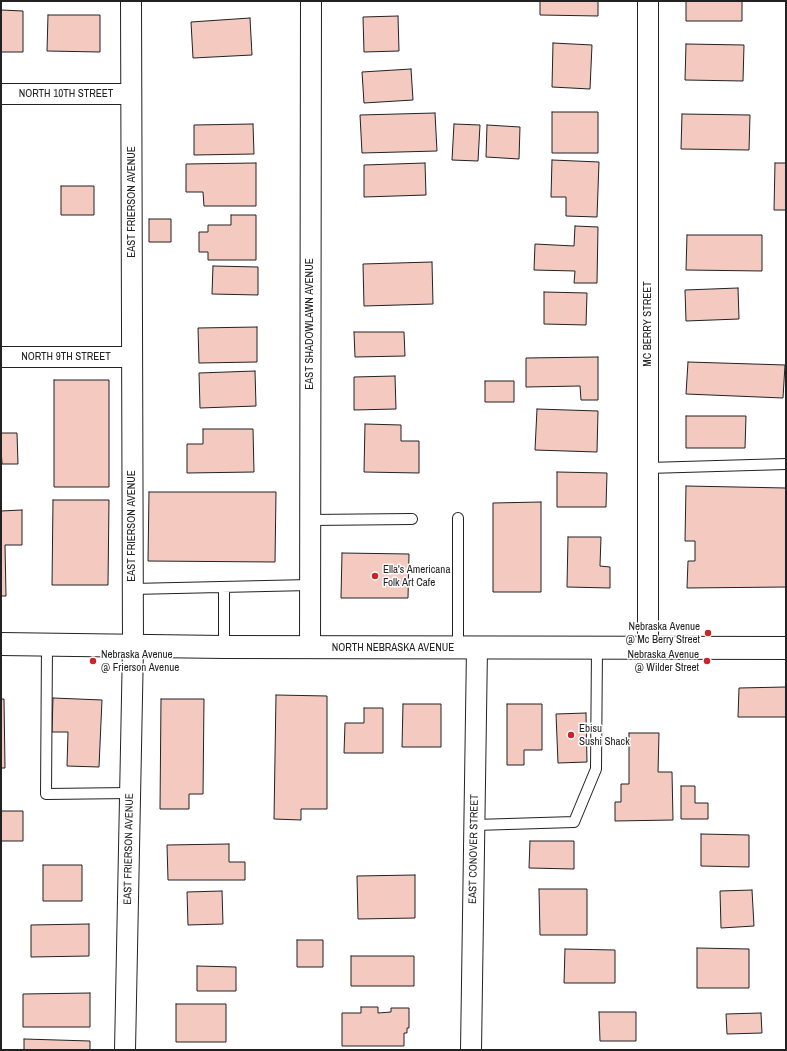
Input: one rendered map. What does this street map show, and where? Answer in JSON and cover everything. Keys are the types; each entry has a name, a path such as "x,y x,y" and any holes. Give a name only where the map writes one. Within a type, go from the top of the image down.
{"main road":[{"name":"NORTH NEBRASKA AVENUE","path":"1,644 133,647 310,648 786,648"}],"street":[{"name":"EAST FRIERSON AVENUE","path":"125,1050 133,647 130,1"},
{"name":"EAST SHADOWLAWN AVENUE","path":"310,648 311,1"},
{"name":"MC BERRY STREET","path":"648,1 648,647"},
{"name":"NORTH 10TH STREET","path":"1,94 131,94"},
{"name":"NORTH 9TH STREET","path":"1,357 131,357"},
{"name":"EAST CONOVER STREET","path":"467,648 475,825 471,1050"}],"lane":[{"path":"648,468 786,464"},
{"path":"458,518 467,648"},
{"path":"310,520 412,520"},
{"path":"132,589 310,585"},
{"path":"224,587 224,647"},
{"path":"47,645 46,794 130,793"},
{"path":"475,825 574,822 596,769 597,648"}],"building":[{"path":"540,1 598,1 598,16 540,15"},
{"path":"686,1 742,1 742,21 686,21"},
{"path":"1,10 23,11 23,52 1,52"},
{"path":"48,15 100,15 100,52 47,51"},
{"path":"398,16 399,51 364,52 363,17"},
{"path":"250,18 252,55 193,58 191,22"},
{"path":"553,43 592,45 590,89 552,87"},
{"path":"686,44 744,45 743,81 685,80"},
{"path":"411,69 413,100 364,103 362,72"},
{"path":"552,112 598,112 598,153 552,153"},
{"path":"435,113 437,151 362,153 360,115"},
{"path":"682,114 750,115 749,150 681,149"},
{"path":"253,124 254,154 194,155 194,125"},
{"path":"454,124 480,125 478,161 452,160"},
{"path":"487,125 520,127 519,159 486,157"},
{"path":"552,160 599,162 597,217 566,216 566,197 551,197"},
{"path":"256,163 256,206 204,206 203,192 186,192 186,164"},
{"path":"425,163 426,195 364,197 364,165"},
{"path":"775,163 786,163 786,210 774,210"},
{"path":"61,186 94,186 94,215 61,215"},
{"path":"231,215 256,215 256,260 208,260 208,252 199,252 199,232 208,232 208,225 231,225"},
{"path":"149,219 171,219 171,242 149,242"},
{"path":"575,226 598,227 597,283 574,283 575,271 534,270 535,244 574,246"},
{"path":"687,235 762,235 762,271 686,270"},
{"path":"432,262 433,304 364,306 363,264"},
{"path":"213,266 258,267 258,295 212,294"},
{"path":"738,288 739,319 686,321 685,290"},
{"path":"544,292 587,293 586,325 544,324"},
{"path":"257,327 257,362 199,363 198,328"},
{"path":"354,332 404,332 405,356 355,357"},
{"path":"598,357 598,400 581,400 580,386 526,387 526,358"},
{"path":"688,362 785,365 783,398 686,394"},
{"path":"255,371 256,406 200,408 199,373"},
{"path":"395,376 396,409 354,410 354,377"},
{"path":"54,380 109,380 109,487 54,487"},
{"path":"485,381 514,381 514,402 485,402"},
{"path":"537,409 598,411 597,452 535,450"},
{"path":"686,416 746,416 745,448 686,448"},
{"path":"365,424 401,425 401,441 419,441 419,473 364,472"},
{"path":"203,429 253,429 254,472 187,473 187,444 203,444"},
{"path":"1,433 17,433 18,464 2,464"},
{"path":"557,472 607,473 606,507 557,507"},
{"path":"686,486 786,488 786,587 687,588 688,561 695,561 695,541 685,541"},
{"path":"149,492 276,492 275,562 148,561"},
{"path":"53,500 109,500 108,585 52,585"},
{"path":"541,502 541,592 493,592 493,503"},
{"path":"22,510 22,545 5,545 6,596 1,596 1,511"},
{"path":"568,537 601,537 600,566 610,567 610,588 567,587"},
{"name":"Ella's Americana Folk Art Cafe","path":"342,553 409,554 408,598 341,598"},
{"path":"786,687 786,717 738,717 739,688"},
{"path":"276,695 327,696 327,809 301,809 301,820 274,819"},
{"path":"53,698 102,700 99,767 67,766 68,732 52,732"},
{"path":"1,699 4,699 5,768 1,768"},
{"path":"161,699 204,699 203,794 189,794 189,809 160,809"},
{"path":"403,704 441,704 441,747 402,747"},
{"path":"507,704 542,704 542,750 524,750 524,765 507,765"},
{"path":"364,708 383,708 383,753 344,753 345,723 364,723"},
{"path":"586,713 587,762 558,763 556,714"},
{"path":"629,733 659,733 658,772 672,772 673,820 615,821 615,802 621,802 621,784 629,784"},
{"path":"681,786 695,786 695,803 708,803 708,819 681,819"},
{"path":"1,811 23,811 23,841 1,841"},
{"path":"701,834 749,835 749,867 701,866"},
{"path":"530,841 574,841 574,869 529,868"},
{"path":"229,844 229,862 245,862 245,880 168,880 167,845"},
{"path":"43,865 82,865 82,901 43,901"},
{"path":"415,875 415,918 358,919 357,876"},
{"path":"539,889 587,889 587,935 540,935"},
{"path":"752,890 754,926 721,928 720,891"},
{"path":"222,891 223,924 188,925 187,892"},
{"path":"89,924 89,956 31,957 31,925"},
{"path":"297,940 323,940 323,967 297,967"},
{"path":"697,948 749,949 749,988 697,988"},
{"path":"565,949 615,950 615,983 564,983"},
{"path":"351,956 414,956 414,986 351,986"},
{"path":"197,966 236,967 236,991 197,991"},
{"path":"90,993 90,1027 23,1027 23,994"},
{"path":"176,1004 226,1004 226,1042 176,1042"},
{"path":"361,1007 378,1007 378,1013 391,1012 391,1008 409,1008 409,1028 407,1028 407,1033 404,1033 404,1046 342,1046 342,1013 361,1013"},
{"path":"599,1012 636,1012 636,1041 600,1041"},
{"path":"761,1013 762,1033 727,1034 726,1014"},
{"path":"24,1039 90,1041 90,1050 24,1050"}],"place":[{"name":"Ella's Americana Folk Art Cafe","path":"375,576"},
{"name":"Nebraska Avenue @ Mc Berry Street","path":"708,633"},
{"name":"Nebraska Avenue @ Frierson Avenue","path":"93,661"},
{"name":"Nebraska Avenue @ Wilder Street","path":"707,661"},
{"name":"Ebisu Sushi Shack","path":"571,735"}]}
